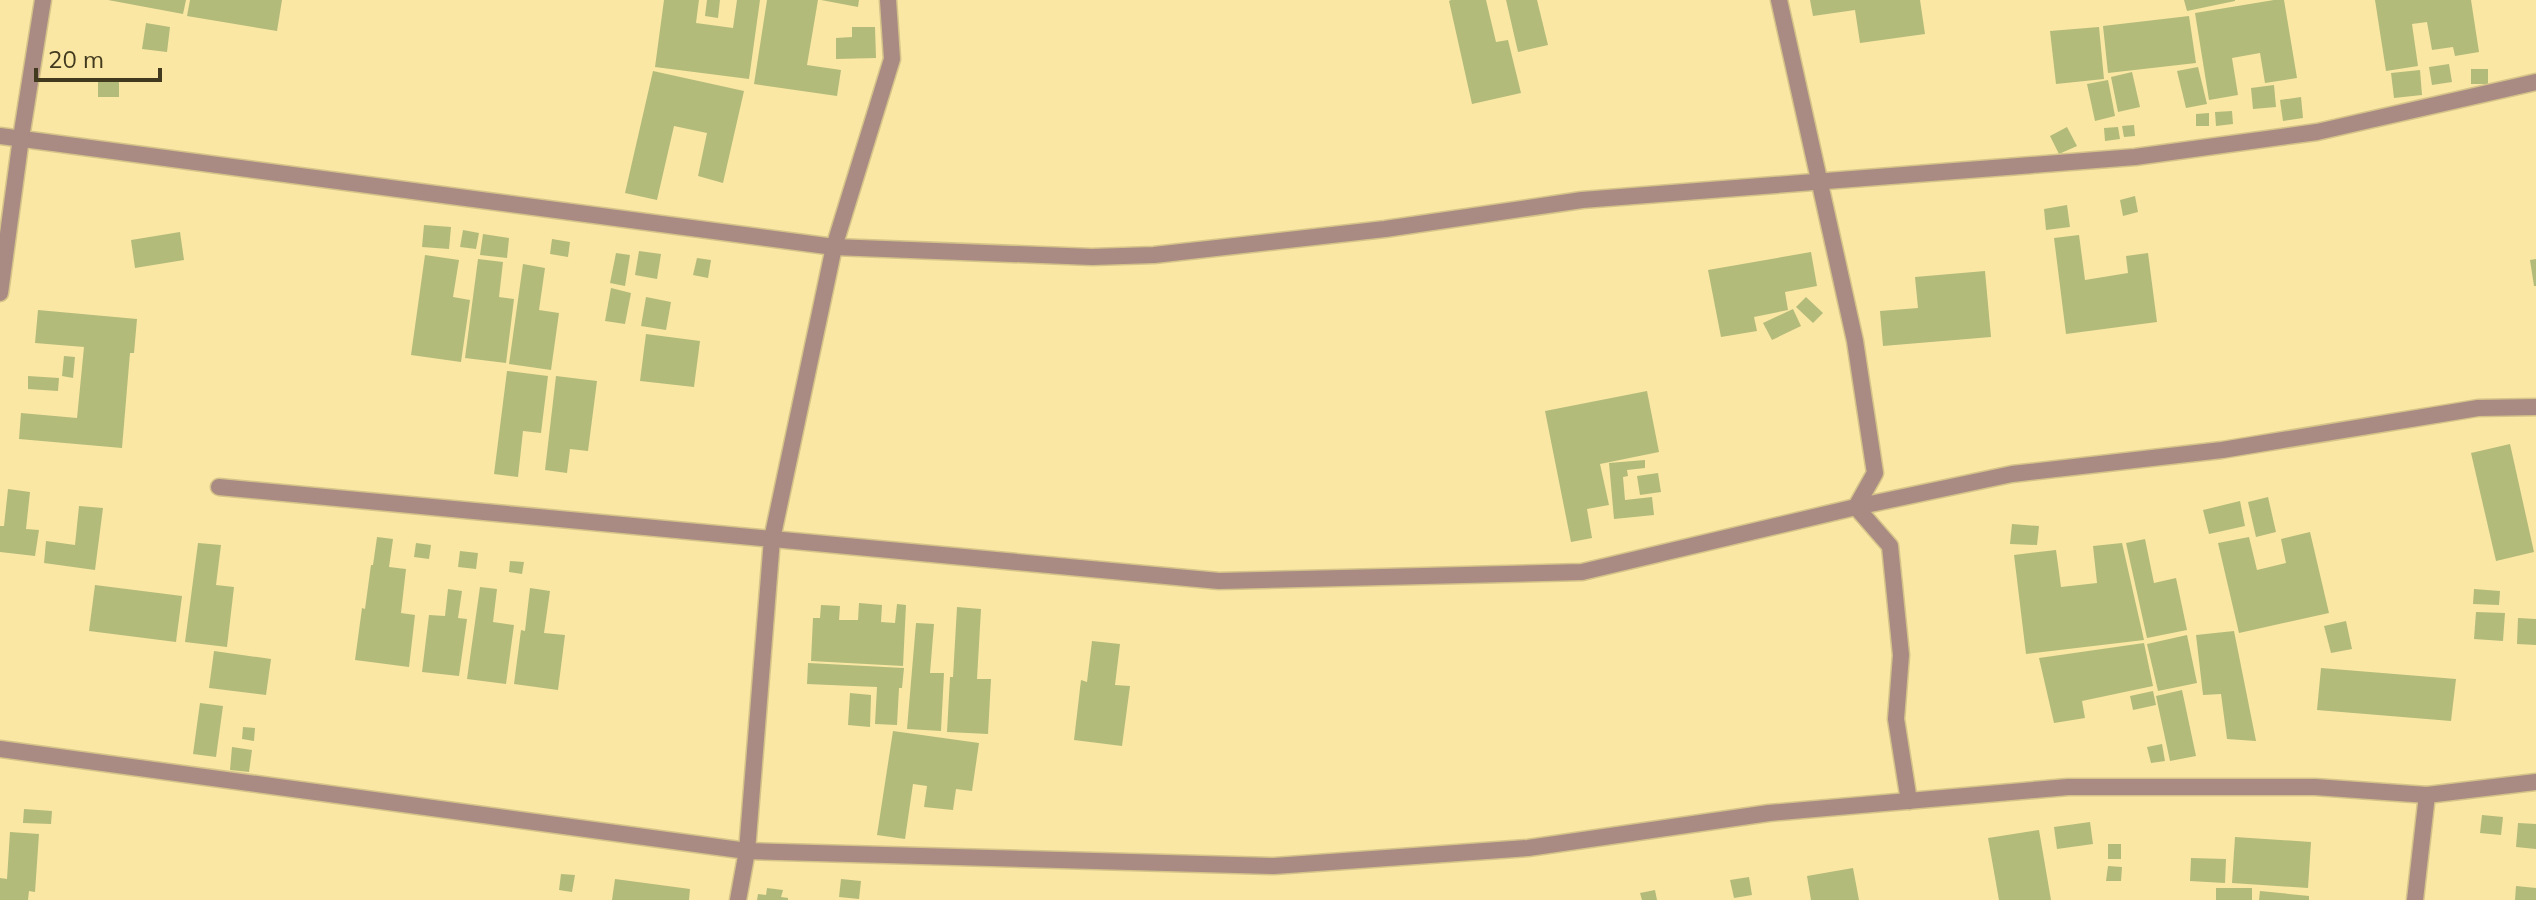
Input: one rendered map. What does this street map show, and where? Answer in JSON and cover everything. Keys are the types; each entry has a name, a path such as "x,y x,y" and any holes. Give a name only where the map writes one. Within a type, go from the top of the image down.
{"street":[{"path":"0,293 43,0"},
{"path":"738,900 747,851 772,539 834,247 892,59 888,0"},
{"path":"1779,0 1855,341 1875,473 1856,507"},
{"path":"0,136 834,247 1092,257 1154,255 1385,229 1582,200 2135,157 2317,132 2536,82"},
{"path":"219,487 1219,581 1582,572 1856,507 2012,474 2222,450 2478,408 2536,407"},
{"path":"1856,507 1890,546 1901,655 1896,719 1909,801"},
{"path":"0,749 747,851 1274,866 1528,848 1769,813 2068,787 2315,787 2427,795 2536,782"},
{"path":"2415,900 2427,795"}],"building":[{"path":"108,0 186,0 183,14"},
{"path":"190,0 282,0 277,31 187,16"},
{"path":"664,0 699,0 696,23 733,28 737,0 760,0 749,79 655,67"},
{"path":"707,0 720,0 718,18 705,16"},
{"path":"767,0 818,0 807,65 841,70 837,96 754,84"},
{"path":"821,0 859,0 858,7"},
{"path":"1451,0 1486,0 1496,42 1508,40 1521,93 1472,104"},
{"path":"1506,0 1537,0 1548,45 1518,52"},
{"path":"1810,0 1920,0 1925,34 1860,43 1855,10 1813,16"},
{"path":"2184,0 2235,0 2235,1 2187,11"},
{"path":"2284,0 2297,78 2265,83 2260,53 2232,58 2238,95 2209,100 2195,13"},
{"path":"2375,0 2471,0 2479,52 2455,56 2453,47 2432,50 2427,22 2412,24 2418,66 2386,71"},
{"path":"2189,16 2196,63 2108,73 2103,26"},
{"path":"146,23 170,27 167,52 142,49"},
{"path":"852,27 875,27 876,58 836,59 836,38 852,37"},
{"path":"2099,27 2104,79 2056,84 2050,31"},
{"path":"2449,64 2452,82 2432,85 2429,67"},
{"path":"2198,67 2207,104 2186,108 2177,71"},
{"path":"2471,69 2488,69 2488,84 2471,84"},
{"path":"2420,70 2422,95 2394,98 2391,73"},
{"path":"653,71 744,91 723,183 698,176 707,133 674,126 657,200 625,193"},
{"path":"2132,72 2140,107 2118,112 2111,77"},
{"path":"2108,80 2115,116 2095,121 2087,84"},
{"path":"98,82 119,82 119,97 98,97"},
{"path":"2274,85 2276,107 2253,109 2251,88"},
{"path":"2301,97 2303,118 2283,121 2280,100"},
{"path":"2232,111 2233,124 2216,126 2215,112"},
{"path":"2209,113 2209,126 2196,126 2196,114"},
{"path":"2134,125 2135,136 2124,137 2122,126"},
{"path":"2067,127 2077,146 2059,154 2050,136"},
{"path":"2118,127 2120,139 2105,141 2104,128"},
{"path":"2135,196 2138,212 2123,216 2120,200"},
{"path":"2067,205 2070,227 2046,230 2044,209"},
{"path":"424,225 451,227 449,249 422,247"},
{"path":"463,230 479,233 476,249 460,247"},
{"path":"180,232 184,260 135,268 131,240"},
{"path":"483,234 509,238 507,258 480,255"},
{"path":"2079,235 2085,280 2128,273 2126,256 2148,253 2157,322 2066,334 2054,238"},
{"path":"552,239 570,242 568,257 550,254"},
{"path":"639,251 661,254 657,279 635,275"},
{"path":"1811,252 1817,286 1785,292 1788,310 1754,317 1757,331 1721,337 1708,270"},
{"path":"616,253 630,255 625,286 610,283"},
{"path":"425,255 459,260 453,297 470,300 461,362 411,355"},
{"path":"697,258 711,260 708,278 693,275"},
{"path":"478,259 503,262 499,297 514,299 506,363 465,358"},
{"path":"2536,259 2536,286 2534,286 2530,260"},
{"path":"523,264 545,268 539,310 559,313 551,370 509,364"},
{"path":"1985,271 1991,337 1883,346 1880,311 1918,308 1915,277"},
{"path":"611,288 631,293 625,324 605,321"},
{"path":"646,297 671,302 666,330 641,326"},
{"path":"1806,297 1823,313 1813,323 1796,307"},
{"path":"1793,309 1801,326 1772,340 1763,323"},
{"path":"38,310 137,319 134,353 130,353 122,448 19,439 21,413 77,418 84,347 35,343"},
{"path":"646,334 700,341 694,387 640,381"},
{"path":"64,356 75,357 73,378 62,376"},
{"path":"507,371 548,376 541,433 523,431 518,477 494,474"},
{"path":"28,376 59,378 58,391 28,389"},
{"path":"556,376 597,381 588,451 570,449 567,473 545,470"},
{"path":"1647,391 1659,452 1600,464 1609,505 1587,509 1592,538 1571,542 1545,411"},
{"path":"2510,444 2534,552 2496,561 2471,453"},
{"path":"1645,460 1645,468 1627,470 1628,476 1623,477 1625,500 1652,497 1654,515 1614,519 1609,463"},
{"path":"1658,473 1661,492 1640,495 1637,476"},
{"path":"8,489 30,492 26,529 39,530 35,556 0,552 0,526 4,526"},
{"path":"2268,497 2276,532 2256,537 2248,502"},
{"path":"2240,501 2245,526 2209,534 2203,510"},
{"path":"79,506 103,508 95,570 44,563 46,541 75,545"},
{"path":"2012,524 2039,526 2037,545 2010,544"},
{"path":"2310,532 2329,613 2239,633 2218,543 2249,537 2257,570 2286,563 2281,539"},
{"path":"377,537 393,539 389,567 406,569 401,613 415,615 409,667 355,660"},
{"path":"2145,539 2154,583 2176,578 2187,630 2147,638 2126,543"},
{"path":"198,543 221,545 216,585 234,587 227,647 185,642"},
{"path":"416,543 431,545 429,559 414,557"},
{"path":"2122,543 2144,640 2026,654 2014,555 2056,550 2061,587 2097,583 2093,546"},
{"path":"460,551 478,553 476,569 458,567"},
{"path":"510,561 524,562 522,574 509,572"},
{"path":"95,585 182,596 176,642 89,631"},
{"path":"480,587 497,589 493,622 514,625 506,684 467,679"},
{"path":"530,588 550,591 544,633 565,635 558,690 514,684"},
{"path":"448,589 462,591 458,618 467,619 459,676 422,672 429,615 445,616"},
{"path":"2474,589 2500,591 2499,605 2473,604"},
{"path":"859,603 882,605 881,622 895,623 897,604 906,605 903,666 811,661 813,618 820,618 821,605 840,606 839,620 858,620"},
{"path":"957,607 981,609 977,679 991,679 988,734 947,732"},
{"path":"2476,612 2505,613 2503,641 2474,639"},
{"path":"2518,618 2536,619 2536,645 2517,644"},
{"path":"2346,621 2352,649 2331,653 2324,626"},
{"path":"916,623 934,624 930,673 944,673 941,731 907,729"},
{"path":"2234,631 2256,741 2227,739 2221,694 2203,695 2196,635"},
{"path":"2187,635 2197,683 2158,691 2147,644"},
{"path":"1092,641 1120,644 1115,685 1130,686 1122,746 1074,740 1081,680 1087,682"},
{"path":"2144,643 2153,686 2082,701 2085,718 2054,723 2039,658"},
{"path":"214,651 271,659 266,695 209,688"},
{"path":"808,663 904,668 902,688 899,688 897,725 875,724 877,687 807,684"},
{"path":"2321,668 2456,679 2451,721 2317,710"},
{"path":"2182,690 2196,756 2170,761 2156,696"},
{"path":"2153,691 2156,705 2133,710 2130,696"},
{"path":"850,693 871,695 870,727 848,725"},
{"path":"200,703 223,706 216,757 193,754"},
{"path":"243,727 255,728 254,741 242,739"},
{"path":"893,731 979,743 972,791 956,789 953,810 924,807 927,786 913,784 905,839 877,835"},
{"path":"2162,744 2165,761 2151,763 2147,747"},
{"path":"232,747 252,750 249,772 230,770"},
{"path":"24,809 52,811 51,824 23,823"},
{"path":"2482,815 2503,817 2501,835 2480,833"},
{"path":"2090,822 2093,844 2057,849 2054,827"},
{"path":"2518,823 2536,824 2536,849 2516,847"},
{"path":"2039,830 2051,900 1999,900 1988,838"},
{"path":"10,832 39,834 35,892 29,891 28,900 0,900 0,878 7,879"},
{"path":"2235,837 2311,842 2308,888 2232,883"},
{"path":"2108,844 2121,844 2121,859 2108,859"},
{"path":"2191,858 2226,859 2225,883 2190,881"},
{"path":"2108,866 2122,867 2121,881 2106,881"},
{"path":"1853,868 1859,900 1811,900 1807,876"},
{"path":"561,874 575,875 572,892 559,890"},
{"path":"1749,877 1752,895 1734,898 1730,880"},
{"path":"615,879 690,889 689,900 612,900"},
{"path":"841,879 861,881 859,899 839,897"},
{"path":"2516,886 2536,888 2536,900 2515,900"},
{"path":"767,888 783,890 781,897 788,900 757,900 758,894 766,895"},
{"path":"2216,888 2252,888 2252,900 2216,900"},
{"path":"1655,890 1657,900 1642,900 1640,893"},
{"path":"2260,891 2309,896 2309,900 2259,900"}]}
